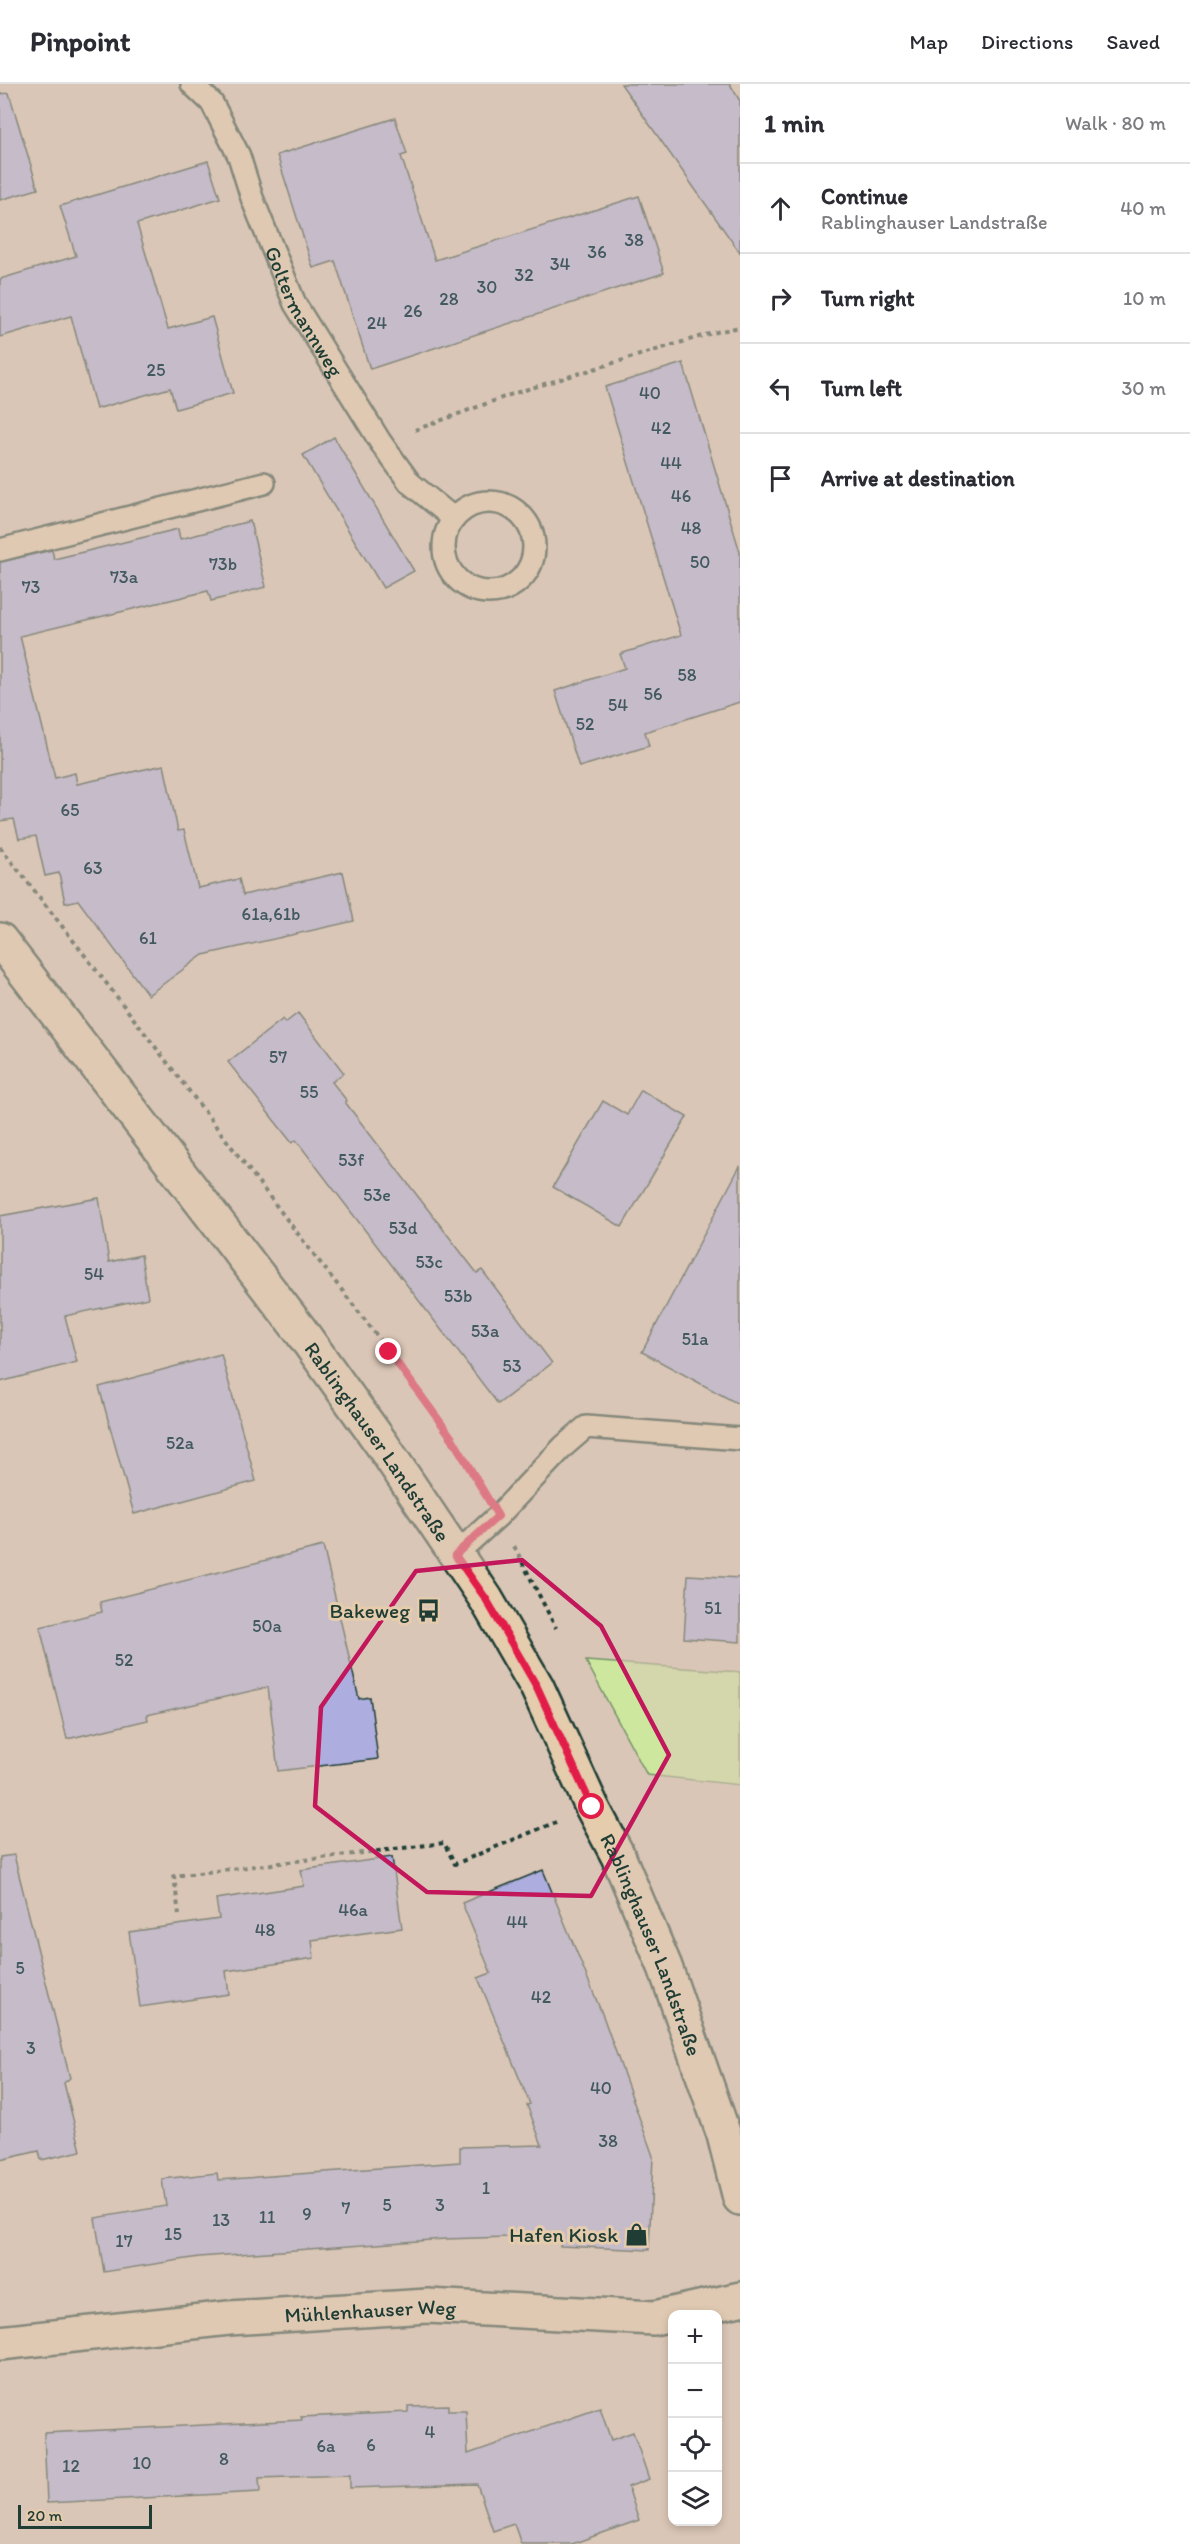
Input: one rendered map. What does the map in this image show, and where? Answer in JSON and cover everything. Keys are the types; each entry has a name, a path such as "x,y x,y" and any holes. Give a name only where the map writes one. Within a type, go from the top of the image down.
{"street":[{"name":"Rablinghauser Landstraße","path":"0,940 300,1330 381,1443 486,1599 537,1687 592,1807 618,1856 665,1967 724,2135 740,2198"},
{"name":"Mühlenhauser Weg","path":"0,2343 230,2318 428,2306 654,2318 740,2299"}],"lane":[{"name":"Goltermannweg","path":"192,84 212,103 239,156 252,198 295,304 381,443 410,483 453,518"},
{"path":"0,550 264,483"},
{"path":"482,501 499,502 515,509 526,521 534,536 534,553 529,569 518,582 503,590 487,593 470,588 456,579 447,565 443,549 445,532 453,518 466,507 482,501"},
{"path":"455,1555 498,1516 564,1446 586,1427 740,1439"}],"path":[{"path":"381,443 515,393 712,333 740,327"},
{"path":"0,848 132,1015 452,1438 498,1516 556,1628"},
{"path":"179,1915 174,1876 444,1843 455,1864 592,1807"}],"highlighted area":[{"path":"522,1560 601,1626 669,1755 591,1896 427,1892 315,1806 321,1707 416,1571"}],"green space":[{"path":"586,1661 740,1672 740,1785 647,1775"}],"building":[{"path":"621,84 730,84 740,101 740,253"},
{"path":"9,93 38,189 0,200 0,94"},
{"path":"395,118 407,154 401,156 435,260 639,196 664,273 370,369 335,261 313,268 277,155"},
{"path":"208,161 220,198 137,224 168,329 212,317 233,393 176,409 170,388 96,409 71,316 0,337 0,279 76,256 60,206"},
{"path":"683,363 740,552 740,702 645,732 649,746 579,767 555,691 625,668 620,654 681,635 605,387"},
{"path":"334,437 414,571 383,588 303,455"},
{"path":"250,521 266,587 211,601 208,591 20,636 55,778 75,773 77,784 164,765 178,831 184,830 198,888 239,879 243,895 343,872 354,921 203,955 148,995 78,900 65,903 59,873 45,876 36,836 19,839 14,819 0,821 0,562 52,550 54,559 178,529 180,539"},
{"path":"298,1013 344,1073 332,1082 347,1101 345,1102 477,1273 482,1270 552,1363 498,1404 296,1140 292,1143 228,1062 283,1019 285,1023"},
{"path":"641,1090 687,1117 622,1227 553,1187 603,1101 627,1115"},
{"path":"740,1166 740,1405 642,1352"},
{"path":"99,1198 109,1262 141,1255 148,1298 65,1316 77,1362 0,1382 0,1216"},
{"path":"221,1354 256,1481 134,1514 99,1387"},
{"path":"323,1546 359,1699 370,1697 378,1759 278,1771 268,1687 147,1715 148,1720 67,1739 40,1627 102,1612 100,1602"},
{"path":"688,1575 740,1578 740,1642 684,1638"},
{"path":"14,1855 70,2078 64,2083 81,2151 41,2160 39,2151 0,2160 0,1857"},
{"path":"392,1857 402,1928 312,1940 314,1958 226,1971 229,1994 140,2007 129,1932 219,1919 216,1899 304,1886 301,1870"},
{"path":"543,1870 603,2016 653,2156 649,2250 560,2246 560,2240 542,2240 542,2236 445,2239 199,2257 104,2272 95,2218 166,2206 162,2179 217,2173 218,2180 460,2162 460,2147 542,2145 527,2105 530,2104 478,1978 491,1973 462,1903"},
{"path":"448,2405 448,2411 466,2411 468,2454 600,2408 611,2440 633,2432 649,2479 628,2487 639,2520 572,2544 521,2544 514,2524 493,2531 477,2484 350,2488 350,2475 259,2478 260,2492 47,2503 44,2433 302,2420 301,2417 408,2412 408,2406"}],"place":[{"name":"Bakeweg","path":"428,1610"},
{"name":"Hafen Kiosk","path":"636,2234"}],"route":[{"path":"389,1352 452,1438 498,1516 455,1555 486,1599 537,1687 592,1807"}]}
